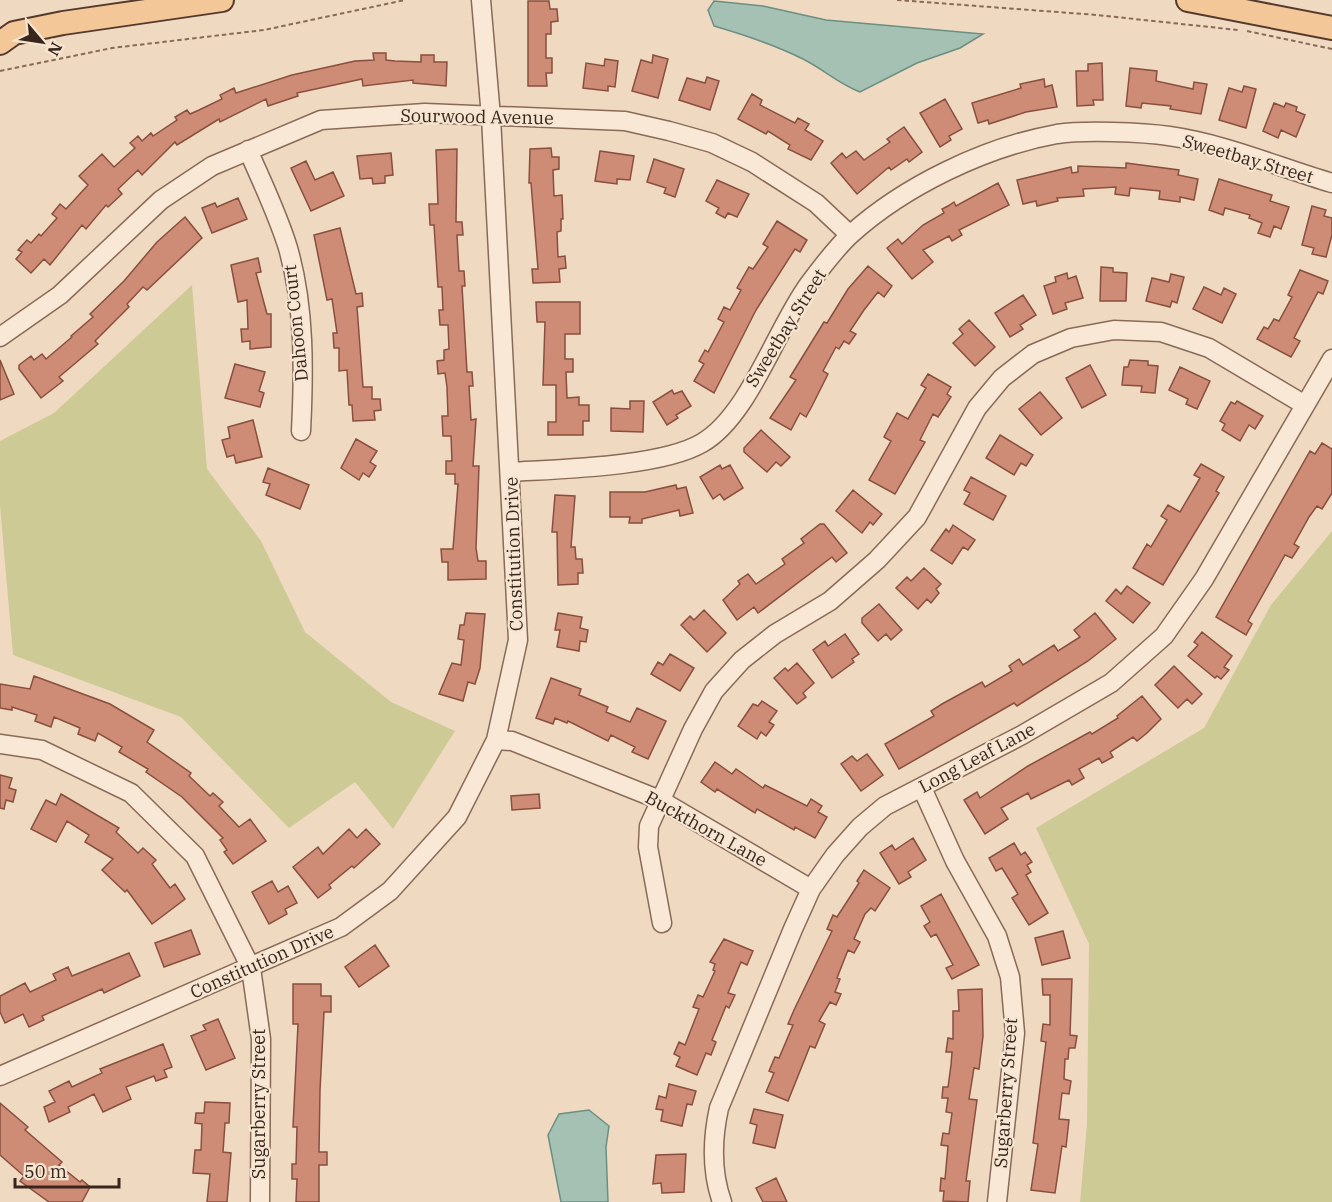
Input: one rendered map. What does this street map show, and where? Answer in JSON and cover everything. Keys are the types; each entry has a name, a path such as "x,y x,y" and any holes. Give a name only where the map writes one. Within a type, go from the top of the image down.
{"main road":[{"path":"0,43 14,33 63,23 222,0"},
{"path":"1188,0 1332,28"}],"street":[{"name":"Constitution Drive","path":"0,1076 342,927 390,891 457,817 496,740 518,640 491,117 481,0"},
{"name":"Sourwood Avenue","path":"0,337 60,295 161,200 212,166 321,120 425,113 625,121 712,143 752,162 816,203 849,236"},
{"name":"Sweetbay Street","path":"511,472 603,466 670,454 702,444 733,416 809,284 849,236 939,172 1058,134 1170,136 1237,152 1332,183"},
{"name":"Dahoon Court","path":"248,150 288,249 298,306 304,368 301,431"},
{"path":"662,923 648,848 649,826 693,729 714,691 742,660 776,634 830,601 877,560 917,517 977,408 1002,378 1033,354 1071,338 1114,330 1161,333 1209,348 1305,405"},
{"name":"Long Leaf Lane","path":"722,1202 714,1163 714,1134 719,1108 811,889 860,827 885,806 1022,735 1111,683 1164,636 1204,579 1332,359"},
{"name":"Buckthorn Lane","path":"496,740 512,741 660,800 811,889"},
{"name":"Sugarberry Street","path":"0,744 42,750 131,793 195,856 251,968 261,1039 260,1202"},
{"name":"Sugarberry Street","path":"922,788 955,861 997,936 1010,977 1015,1033 997,1202"}],"path":[{"path":"0,70 112,48 274,28 405,0"},
{"path":"897,0 1097,15 1239,30 1332,49"}],"shaded area":[{"path":"714,1 763,6 826,20 983,34 960,48 917,63 860,92 792,54 714,26 708,10"},
{"path":"192,285 207,469 261,541 305,632 391,702 455,731 393,829 355,782 289,828 181,717 13,655 0,505 0,441 54,413"},
{"path":"1332,531 1332,1202 1080,1202 1087,1124 1089,944 1036,828 1204,728 1271,605"},
{"path":"589,1110 609,1126 606,1147 608,1202 561,1202 548,1135 559,1114"}],"building":[{"path":"528,1 549,1 550,9 557,9 558,21 551,22 551,34 546,34 546,58 552,58 552,73 546,73 547,86 528,86"},
{"path":"373,53 386,53 386,60 421,62 421,55 434,55 434,62 447,62 446,86 413,83 413,80 363,86 362,79 297,93 298,96 268,106 266,99 220,122 219,119 177,145 175,142 142,175 138,170 118,189 122,194 108,207 106,205 86,229 82,225 50,265 44,259 31,273 16,259 22,252 18,250 27,240 31,243 39,234 41,236 57,218 52,214 60,204 66,209 88,185 79,176 102,154 114,167 135,148 130,143 138,136 142,141 151,133 153,136 177,120 175,117 187,110 190,114 222,99 220,95 234,88 236,93 292,75 355,61 374,60"},
{"path":"653,55 668,59 658,98 632,91 641,60 652,63"},
{"path":"605,59 618,61 615,87 608,86 608,91 583,88 586,63 604,66"},
{"path":"1102,63 1103,100 1093,100 1094,105 1077,106 1076,71 1088,71 1088,64"},
{"path":"1130,68 1157,71 1156,81 1193,89 1194,82 1207,84 1201,114 1170,109 1171,106 1142,103 1141,108 1126,106"},
{"path":"707,77 719,81 710,110 679,100 687,78 705,83"},
{"path":"1044,79 1045,87 1052,85 1057,107 1026,112 989,124 988,120 978,123 972,103 1021,88 1020,84"},
{"path":"1244,86 1256,89 1246,128 1219,120 1229,88 1242,92"},
{"path":"752,94 762,100 760,105 795,123 798,118 809,124 805,130 823,141 811,160 788,149 790,145 768,131 766,134 738,119"},
{"path":"945,99 962,129 949,136 951,140 940,147 920,113"},
{"path":"1274,103 1284,107 1286,103 1297,107 1296,111 1305,115 1296,137 1281,130 1278,138 1263,131"},
{"path":"904,127 922,152 909,162 907,159 891,170 889,167 857,194 831,163 842,153 846,158 856,151 864,160 890,142 887,139"},
{"path":"551,148 552,157 559,157 559,169 553,170 554,196 562,195 563,219 561,219 561,231 557,232 558,257 565,256 566,268 559,269 560,282 533,283 532,269 538,269 531,183 529,183 530,149"},
{"path":"457,149 456,222 462,222 463,235 457,235 459,271 464,271 465,286 462,286 467,372 472,372 473,386 469,386 471,420 476,419 473,466 479,466 476,548 478,561 486,561 486,579 448,580 448,562 442,562 441,549 453,549 458,484 455,484 455,474 446,474 446,461 452,461 451,436 443,436 442,416 448,416 447,387 445,373 438,374 437,361 444,360 444,350 449,349 448,325 440,325 439,310 443,310 442,287 438,287 434,225 430,225 429,204 438,204 436,150"},
{"path":"600,151 634,156 630,180 617,179 617,184 595,181"},
{"path":"391,153 393,175 385,176 385,183 373,184 372,178 360,179 357,156"},
{"path":"654,159 684,169 675,197 664,193 666,188 647,182"},
{"path":"306,161 315,180 333,172 344,196 311,211 291,168"},
{"path":"1126,163 1179,170 1178,175 1198,179 1194,200 1180,197 1180,202 1159,199 1160,191 1130,188 1129,196 1115,194 1116,187 1083,189 1084,196 1057,198 1058,201 1037,206 1036,201 1023,204 1017,180 1071,167 1072,173 1078,172 1078,166 1126,168"},
{"path":"1219,179 1272,195 1270,201 1289,207 1281,229 1274,226 1270,237 1258,233 1262,223 1249,218 1250,215 1225,208 1223,215 1209,210"},
{"path":"717,180 749,194 737,217 728,213 725,218 716,213 719,208 706,201"},
{"path":"998,183 1009,205 959,230 962,235 952,241 949,236 923,250 933,262 912,279 887,248 898,239 902,244 923,225 944,213 942,209 954,202 956,206"},
{"path":"238,198 247,219 212,233 202,208 215,203 217,207"},
{"path":"1312,206 1326,210 1324,216 1332,218 1332,235 1326,257 1312,254 1314,248 1302,245"},
{"path":"185,217 202,238 147,290 143,287 127,304 129,307 95,341 98,344 59,377 63,381 41,398 19,369 19,365 31,356 34,360 42,354 46,359 72,337 93,317 90,314 124,281 157,242"},
{"path":"777,221 807,240 800,252 795,249 756,310 714,393 694,381 704,364 699,361 705,350 708,352 724,322 718,319 724,307 730,310 741,290 737,288 749,267 753,269 768,247 763,244"},
{"path":"340,228 356,294 362,293 363,306 357,307 363,387 372,387 372,399 380,399 381,410 374,411 375,420 353,421 352,405 349,405 347,370 339,371 339,348 334,348 333,333 337,333 332,299 327,300 314,235"},
{"path":"258,258 261,272 256,273 267,314 271,314 271,347 250,349 250,341 242,342 241,329 248,329 247,300 238,302 231,265"},
{"path":"868,266 892,286 884,297 878,292 864,310 850,331 856,334 849,344 844,341 839,349 836,347 823,371 828,374 812,406 806,417 800,413 791,430 770,418 796,380 790,377 824,322 827,323 848,289"},
{"path":"1101,267 1113,268 1113,272 1127,273 1126,301 1100,301"},
{"path":"1300,270 1328,281 1323,294 1318,292 1294,338 1300,341 1291,357 1257,339 1264,327 1268,329 1274,319 1279,321 1292,297 1288,295"},
{"path":"1067,273 1068,279 1076,276 1083,298 1065,303 1067,309 1053,314 1044,286 1056,282 1055,277"},
{"path":"1171,274 1184,277 1177,303 1172,301 1170,307 1146,301 1152,278 1169,282"},
{"path":"1204,287 1221,295 1224,288 1236,294 1222,323 1193,309"},
{"path":"1023,295 1036,315 1020,325 1023,329 1010,337 995,313"},
{"path":"536,302 580,302 580,334 565,334 565,359 573,359 573,372 566,372 567,398 579,397 579,405 589,405 589,421 583,421 583,435 548,435 548,422 556,422 556,385 543,385 545,322 537,322"},
{"path":"969,320 995,347 975,366 953,343 963,334 959,329"},
{"path":"0,360 14,394 0,400"},
{"path":"1130,360 1148,361 1148,365 1158,366 1155,393 1141,392 1142,386 1122,385 1124,367 1128,367"},
{"path":"235,364 265,372 259,391 264,393 260,407 225,398"},
{"path":"1090,365 1106,395 1082,408 1066,378"},
{"path":"1180,367 1210,381 1197,409 1186,404 1188,399 1169,390"},
{"path":"928,374 951,387 947,394 951,397 938,417 933,414 920,440 925,442 895,494 869,480 891,441 884,437 897,413 908,419 926,388 921,385"},
{"path":"672,390 674,394 682,391 691,406 676,415 678,418 667,425 653,402"},
{"path":"1040,392 1062,418 1041,435 1019,409"},
{"path":"630,401 644,401 643,432 611,431 611,408 630,409"},
{"path":"1237,401 1263,416 1255,429 1249,425 1240,441 1222,430 1225,424 1220,421 1231,402 1235,404"},
{"path":"253,420 262,457 236,463 234,455 227,457 222,440 230,438 228,427"},
{"path":"761,430 790,457 781,466 776,462 767,472 744,452 744,448"},
{"path":"1000,435 1033,455 1026,466 1021,463 1014,475 986,458"},
{"path":"356,439 377,451 370,462 376,466 369,477 363,473 359,480 341,468"},
{"path":"1322,443 1332,449 1332,493 1322,509 1317,506 1309,517 1294,544 1299,547 1292,558 1285,555 1248,621 1252,624 1246,635 1216,617 1310,451 1315,454"},
{"path":"1201,464 1224,477 1216,491 1219,493 1163,585 1133,568 1147,544 1151,547 1167,520 1161,516 1168,505 1180,512 1200,478 1194,475"},
{"path":"720,465 722,469 730,465 743,488 724,500 720,494 713,499 700,477"},
{"path":"268,468 309,485 300,509 266,495 270,484 263,482"},
{"path":"971,477 1006,496 993,520 964,504 970,493 964,490"},
{"path":"676,485 677,489 686,487 693,513 680,516 679,510 642,519 642,523 629,523 630,517 610,517 610,492 645,492"},
{"path":"853,490 882,514 873,525 870,522 862,533 836,511"},
{"path":"555,495 575,496 571,547 575,547 576,559 582,559 583,573 578,573 578,584 558,585 557,532 552,532"},
{"path":"820,524 824,524 847,553 836,562 832,557 758,613 754,607 737,620 723,600 740,584 738,581 748,574 756,584 785,564 782,559 804,543 801,539"},
{"path":"953,525 975,540 968,550 963,547 952,564 931,550 946,529 949,532"},
{"path":"924,568 941,584 936,589 939,593 931,603 927,599 918,609 896,588 907,577 911,581"},
{"path":"1127,586 1150,603 1133,623 1106,601 1116,589 1121,594"},
{"path":"879,604 902,630 891,640 886,634 878,641 862,623 862,618"},
{"path":"704,610 726,633 707,652 681,625 690,616 694,620"},
{"path":"466,613 485,614 480,668 475,684 468,682 463,701 439,694 452,663 461,665 464,640 458,639 460,625 464,625"},
{"path":"558,613 582,617 580,628 588,630 586,642 580,641 579,651 557,647 560,630 555,630"},
{"path":"1095,613 1116,639 1088,661 1017,706 1014,703 899,769 885,744 934,716 931,711 942,704 982,682 985,687 1012,671 1009,666 1019,659 1023,665 1054,645 1058,651 1080,637 1074,630"},
{"path":"1202,632 1232,656 1224,667 1229,670 1221,679 1217,676 1215,678 1188,656 1198,645 1194,642"},
{"path":"845,634 859,654 852,659 854,662 832,678 813,650 825,641 828,646"},
{"path":"670,654 694,668 680,691 651,674 658,662 663,665"},
{"path":"797,663 814,683 803,693 806,697 797,704 774,678 785,668 788,671"},
{"path":"1174,666 1202,694 1192,704 1187,699 1178,708 1155,685"},
{"path":"34,676 110,704 154,730 147,742 191,773 189,776 210,796 213,793 223,802 219,806 239,827 250,819 266,841 233,864 224,852 227,850 220,840 223,838 182,797 146,772 148,769 119,752 122,747 98,733 95,741 78,734 80,728 54,717 51,727 35,721 37,715 12,707 12,710 0,708 0,684 30,689"},
{"path":"551,678 581,689 579,695 608,707 606,712 630,722 637,708 666,721 648,759 632,752 635,747 611,735 608,741 568,721 567,723 555,718 553,724 536,718"},
{"path":"1142,696 1161,719 1147,733 1137,741 1133,737 1110,752 1113,757 1102,763 1099,758 1079,769 1084,778 1072,785 1069,780 1031,799 1028,793 1001,808 1008,819 985,834 964,800 977,792 980,798 1028,766 1090,732 1092,734 1118,718 1117,716"},
{"path":"762,701 777,711 769,722 774,725 766,736 761,732 757,739 738,726 753,704 758,706"},
{"path":"867,754 883,775 861,791 841,764 852,756 857,761"},
{"path":"715,762 732,774 736,769 763,788 765,785 807,806 811,799 822,806 818,812 827,817 815,838 795,827 794,830 757,809 755,813 717,789 715,792 701,782"},
{"path":"0,775 12,778 9,788 16,790 13,802 6,800 4,809 0,808"},
{"path":"61,794 119,828 116,832 138,853 143,848 156,860 152,864 170,888 175,884 185,899 152,924 127,890 125,892 102,870 113,859 85,842 89,835 67,821 56,842 31,829 46,800 56,805"},
{"path":"539,794 540,808 512,810 511,796"},
{"path":"349,829 357,838 366,829 380,844 354,868 352,866 329,885 331,888 318,898 293,867 318,847 323,854"},
{"path":"913,838 926,860 908,872 911,877 899,884 880,853 892,845 895,850"},
{"path":"1014,843 1021,855 1025,852 1032,862 1027,865 1031,872 1026,875 1048,913 1029,925 1012,898 1018,894 1002,868 996,871 989,858"},
{"path":"864,870 890,888 875,911 871,908 865,914 854,939 860,942 854,953 848,950 837,978 840,979 835,992 841,994 836,1005 830,1002 819,1021 825,1024 815,1048 810,1046 788,1101 766,1092 774,1073 769,1071 775,1057 779,1058 793,1025 788,1024 832,931 827,929 833,915 837,917 859,883 857,881"},
{"path":"272,881 278,892 288,886 297,903 285,909 287,914 269,924 252,892"},
{"path":"941,894 979,965 952,979 946,968 953,965 936,934 931,937 924,926 930,922 921,906"},
{"path":"191,930 200,954 164,967 155,943"},
{"path":"1063,931 1070,958 1042,965 1035,938"},
{"path":"724,939 753,951 747,965 741,962 728,993 735,995 729,1008 726,1006 712,1040 716,1042 711,1055 706,1053 697,1075 676,1066 680,1057 674,1054 679,1042 685,1045 699,1009 693,1007 698,995 703,997 715,971 713,970 715,964 710,962"},
{"path":"375,945 389,966 359,987 345,967"},
{"path":"129,953 140,976 104,993 102,989 42,1016 44,1020 29,1027 23,1014 5,1023 0,1012 0,996 25,983 30,992 56,980 53,974 68,967 72,976"},
{"path":"1042,979 1072,979 1070,1035 1077,1036 1075,1048 1069,1048 1068,1059 1065,1059 1064,1079 1071,1081 1069,1094 1062,1093 1059,1119 1069,1120 1066,1147 1062,1146 1055,1193 1031,1190 1038,1144 1033,1143 1046,1042 1041,1041 1043,1024 1050,1025 1050,995 1043,995"},
{"path":"293,984 321,984 321,996 331,996 331,1012 324,1012 319,1152 327,1152 327,1165 319,1165 319,1202 296,1202 297,1179 292,1179 292,1164 296,1164 297,1127 293,1127 298,1024 293,1024"},
{"path":"982,989 983,1036 979,1069 974,1068 969,1099 977,1100 966,1181 970,1181 968,1202 943,1201 944,1191 940,1191 941,1178 945,1179 948,1146 941,1145 943,1133 949,1134 952,1113 946,1112 948,1098 942,1098 943,1087 948,1087 951,1065 952,1052 946,1052 948,1038 953,1039 953,1011 959,1011 958,990"},
{"path":"218,1019 235,1058 206,1070 191,1036 206,1030 203,1025"},
{"path":"163,1044 172,1067 164,1070 167,1077 156,1081 154,1076 126,1087 131,1099 103,1112 94,1094 68,1107 70,1112 49,1122 44,1107 55,1102 49,1091 69,1081 72,1087 102,1073 100,1069"},
{"path":"669,1084 696,1091 692,1105 687,1104 682,1126 661,1121 663,1110 656,1109 659,1096 666,1098"},
{"path":"205,1102 230,1103 229,1123 225,1123 223,1152 231,1153 227,1202 207,1202 210,1174 193,1173 195,1150 201,1150 202,1124 195,1123 196,1113 204,1113"},
{"path":"0,1103 28,1127 25,1130 62,1162 59,1165 90,1187 82,1202 49,1202 20,1181 24,1176 0,1155"},
{"path":"754,1109 783,1115 775,1148 753,1143 757,1125 750,1123"},
{"path":"686,1154 684,1192 662,1193 661,1183 653,1184 656,1155"},
{"path":"776,1178 787,1202 763,1202 756,1188"}]}
